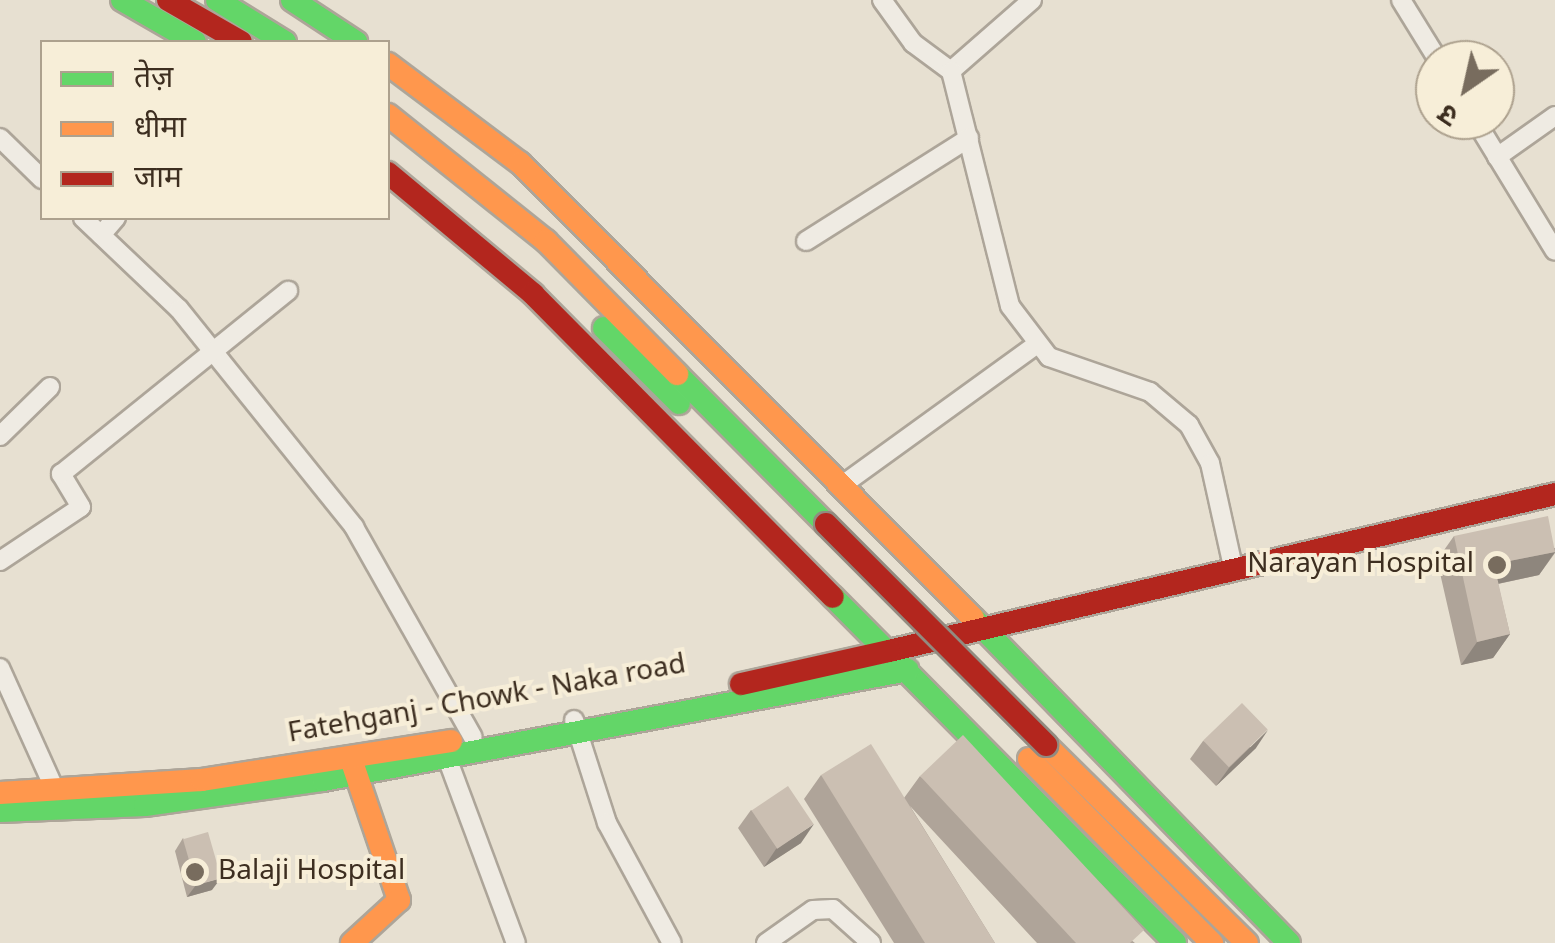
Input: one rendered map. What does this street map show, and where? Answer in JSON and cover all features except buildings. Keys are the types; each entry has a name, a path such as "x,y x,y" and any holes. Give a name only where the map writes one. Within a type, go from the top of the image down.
{"main road":[{"path":"122,0 192,40"},
{"path":"168,0 238,40"},
{"path":"217,0 282,40"},
{"path":"292,0 353,40"},
{"path":"390,66 520,163 1289,943"},
{"path":"390,117 546,242 818,532"},
{"path":"390,142 556,279 1038,752 1247,943"},
{"path":"390,175 533,294 1175,943"},
{"path":"0,811 145,805 908,670 987,640 1234,571 1555,494"},
{"path":"987,640 1555,508"},
{"name":"Fatehganj - Chowk - Naka road","path":"444,751 473,737 576,727 889,651 987,640"},
{"path":"1038,752 1212,943"},
{"path":"352,943 399,900 353,766"},
{"name":"Fatehganj - Chowk - Naka road","path":"0,793 353,766"}],"street":[{"path":"882,0 913,42 951,71 1007,296 1036,345 1064,366 1150,392 1188,425 1210,464 1234,571"},
{"path":"951,71 1032,0"},
{"path":"1401,0 1426,40"},
{"path":"1498,157 1555,116"},
{"path":"0,138 40,177"},
{"path":"806,241 969,138"},
{"path":"1487,140 1555,250"},
{"path":"85,220 214,351 354,527 473,737"},
{"path":"102,235 114,220"},
{"path":"0,561 81,507 61,474 288,291"},
{"path":"841,486 1036,345"},
{"path":"0,436 50,387"},
{"path":"0,668 54,790"},
{"path":"576,727 607,823 672,943"},
{"path":"444,751 516,943"},
{"path":"766,943 814,910 833,909 871,943"}],"traffic: fast":[{"path":"122,0 192,40"},
{"path":"217,0 282,40"},
{"path":"292,0 353,40"},
{"path":"604,328 679,403"},
{"path":"677,374 826,524"},
{"path":"833,597 1175,943"},
{"path":"973,618 1289,943"},
{"path":"0,811 145,805 323,780 908,670"}],"traffic: slow":[{"path":"390,66 520,163 973,618"},
{"path":"390,117 546,241 677,374"},
{"path":"0,793 202,780 451,741"},
{"path":"1046,745 1247,943"},
{"path":"1029,759 1212,943"},
{"path":"352,762 399,900 352,943"}],"traffic: jam":[{"path":"168,0 238,40"},
{"path":"390,175 533,294 833,597"},
{"path":"889,651 1555,494"},
{"path":"826,524 1046,745"},
{"path":"741,684 889,651"}],"place":[{"name":"Narayan Hospital","path":"1497,565"},
{"name":"Balaji Hospital","path":"195,872"}]}
